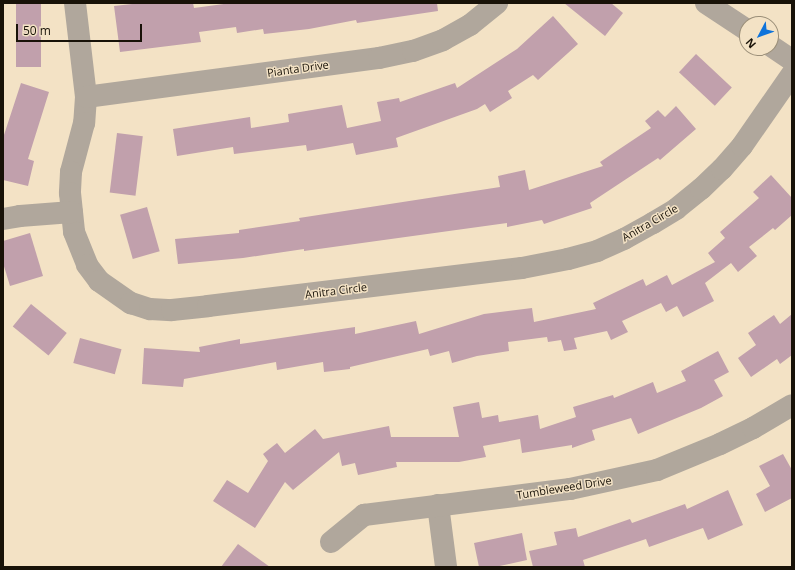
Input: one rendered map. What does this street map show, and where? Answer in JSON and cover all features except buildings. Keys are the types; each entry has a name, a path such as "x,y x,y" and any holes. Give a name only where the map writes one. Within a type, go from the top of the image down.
{"street":[{"name":"Anitra Circle","path":"75,3 86,97 84,123 71,172 74,232 87,265 99,282 131,303 150,309 172,310 522,268 568,259 597,251 624,239 676,209 701,189 722,169 742,146 792,74"},
{"name":"Pianta Drive","path":"86,97 379,58 413,51 443,40 470,25 497,3"},
{"path":"706,3 739,25"},
{"path":"779,51 792,60"},
{"path":"3,220 20,216 72,212"},
{"name":"Tumbleweed Drive","path":"331,542 364,516 438,504 570,488 657,470 720,444 753,428 792,404"},
{"path":"438,504 446,567"}]}
